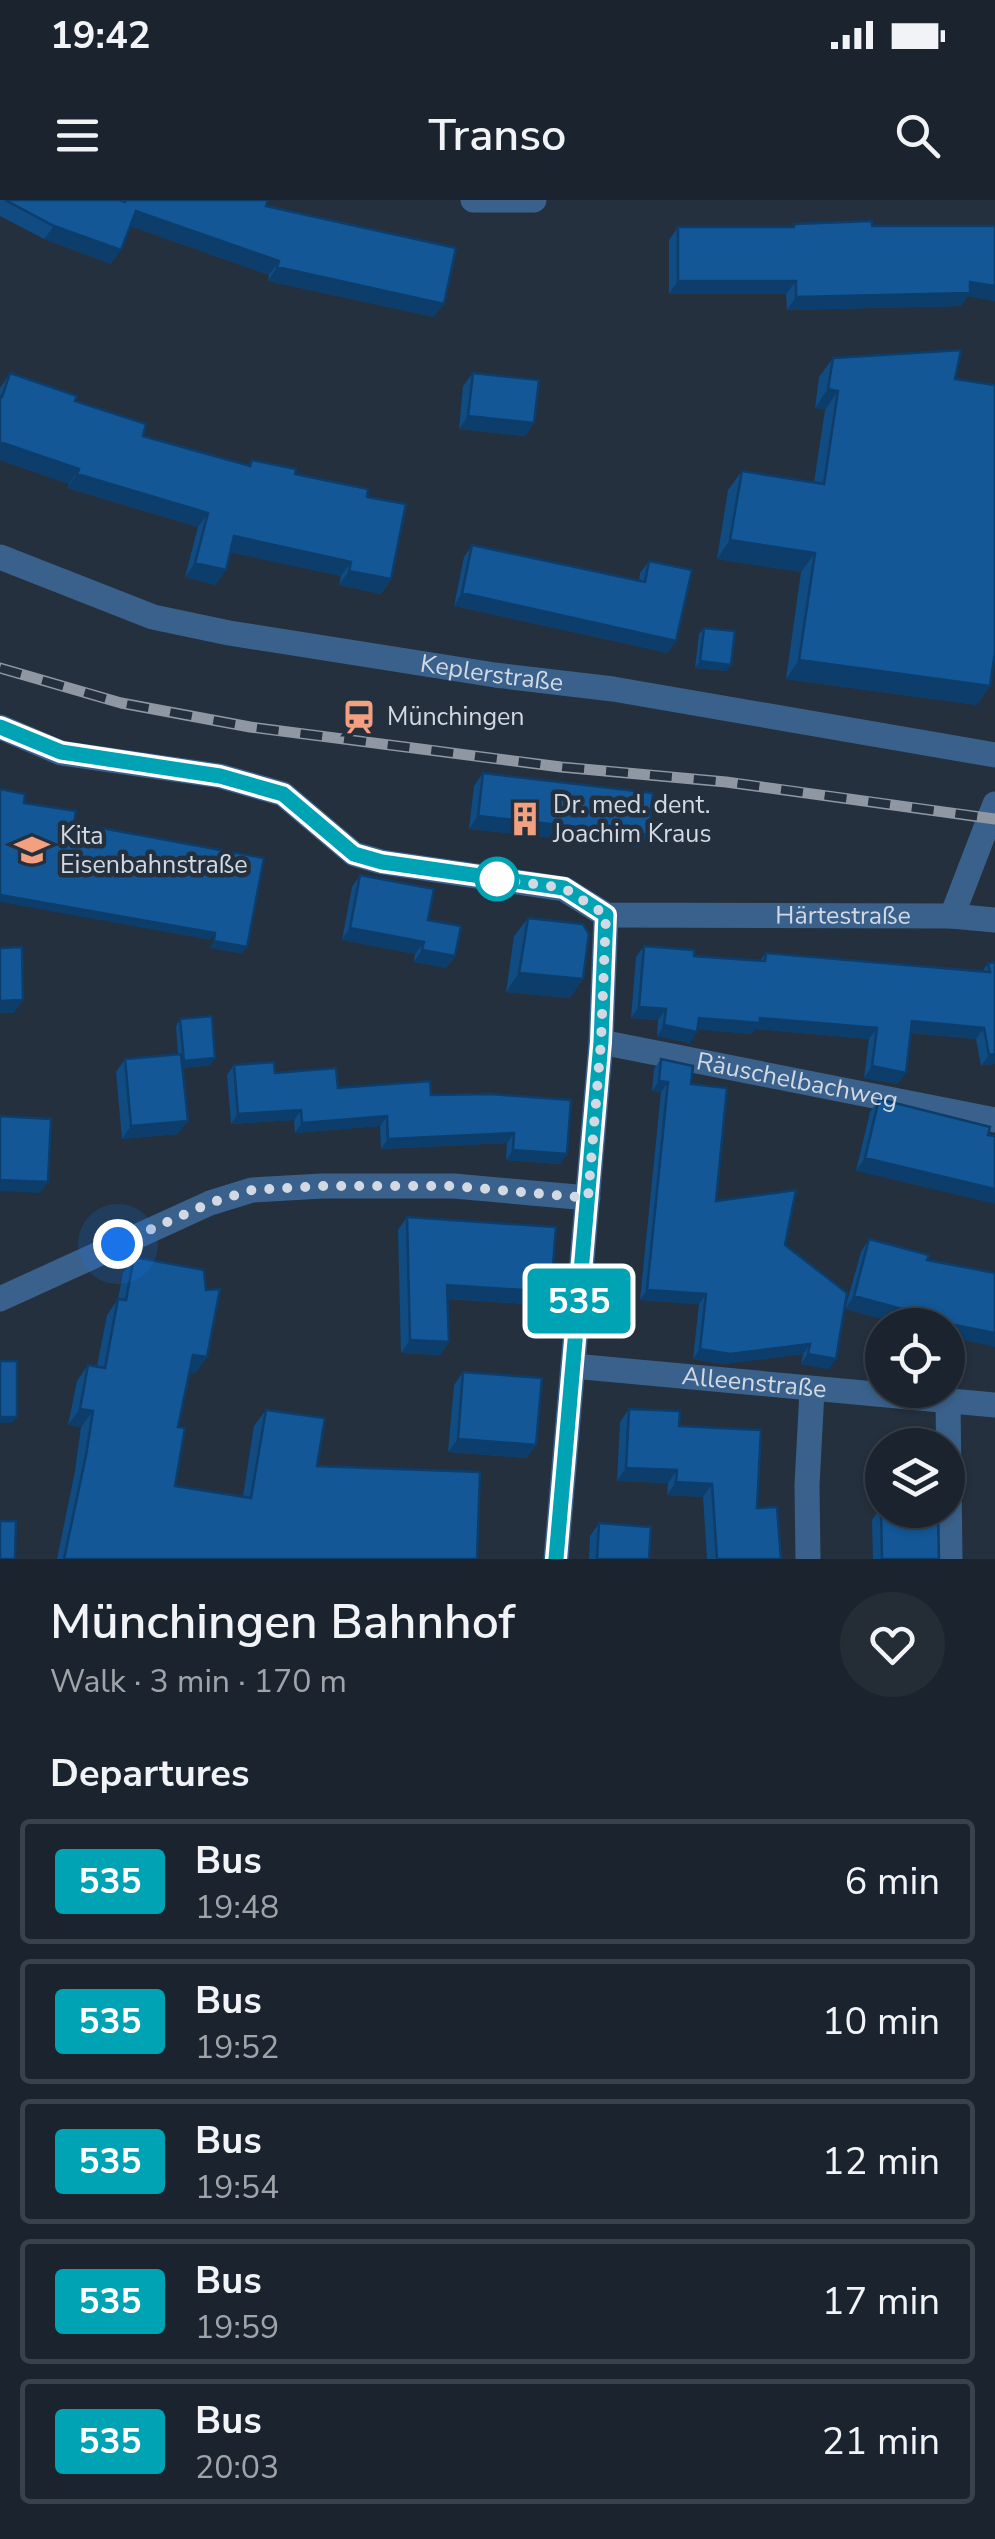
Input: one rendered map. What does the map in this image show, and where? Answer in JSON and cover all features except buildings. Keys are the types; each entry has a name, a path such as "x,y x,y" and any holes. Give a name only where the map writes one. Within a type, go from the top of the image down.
{"street":[{"path":"473,200 534,200"},
{"name":"Keplerstraße","path":"0,557 153,618 495,675 613,689 995,755"},
{"path":"0,728 61,752 220,776 283,794 354,854 382,862 564,888 606,915 601,1042 556,1559"},
{"path":"952,916 995,804"},
{"name":"Härtestraße","path":"606,915 952,916 995,920"},
{"name":"Räuschelbachweg","path":"601,1042 995,1120"},
{"path":"0,1299 210,1203 252,1190 454,1186 588,1198"},
{"name":"Alleenstraße","path":"573,1366 865,1394"},
{"path":"808,1559 812,1390"},
{"name":"Alleenstraße","path":"965,1402 995,1405"},
{"path":"948,1408 950,1559"}],"railway":[{"path":"0,668 121,703 250,727 561,767 726,782 995,819"}],"bus line":[{"name":"535","path":"0,727 61,752 220,776 283,794 354,854 382,862 564,888 606,915 601,1042 556,1559"}],"place":[{"name":"Münchingen","path":"359,717"},
{"name":"Dr. med. dent. Joachim Kraus","path":"525,819"},
{"name":"Kita Eisenbahnstraße","path":"32,850"}],"route":[{"path":"118,1244 210,1203 252,1190 454,1186 588,1198 601,1042 606,915 564,888 497,879"}]}
